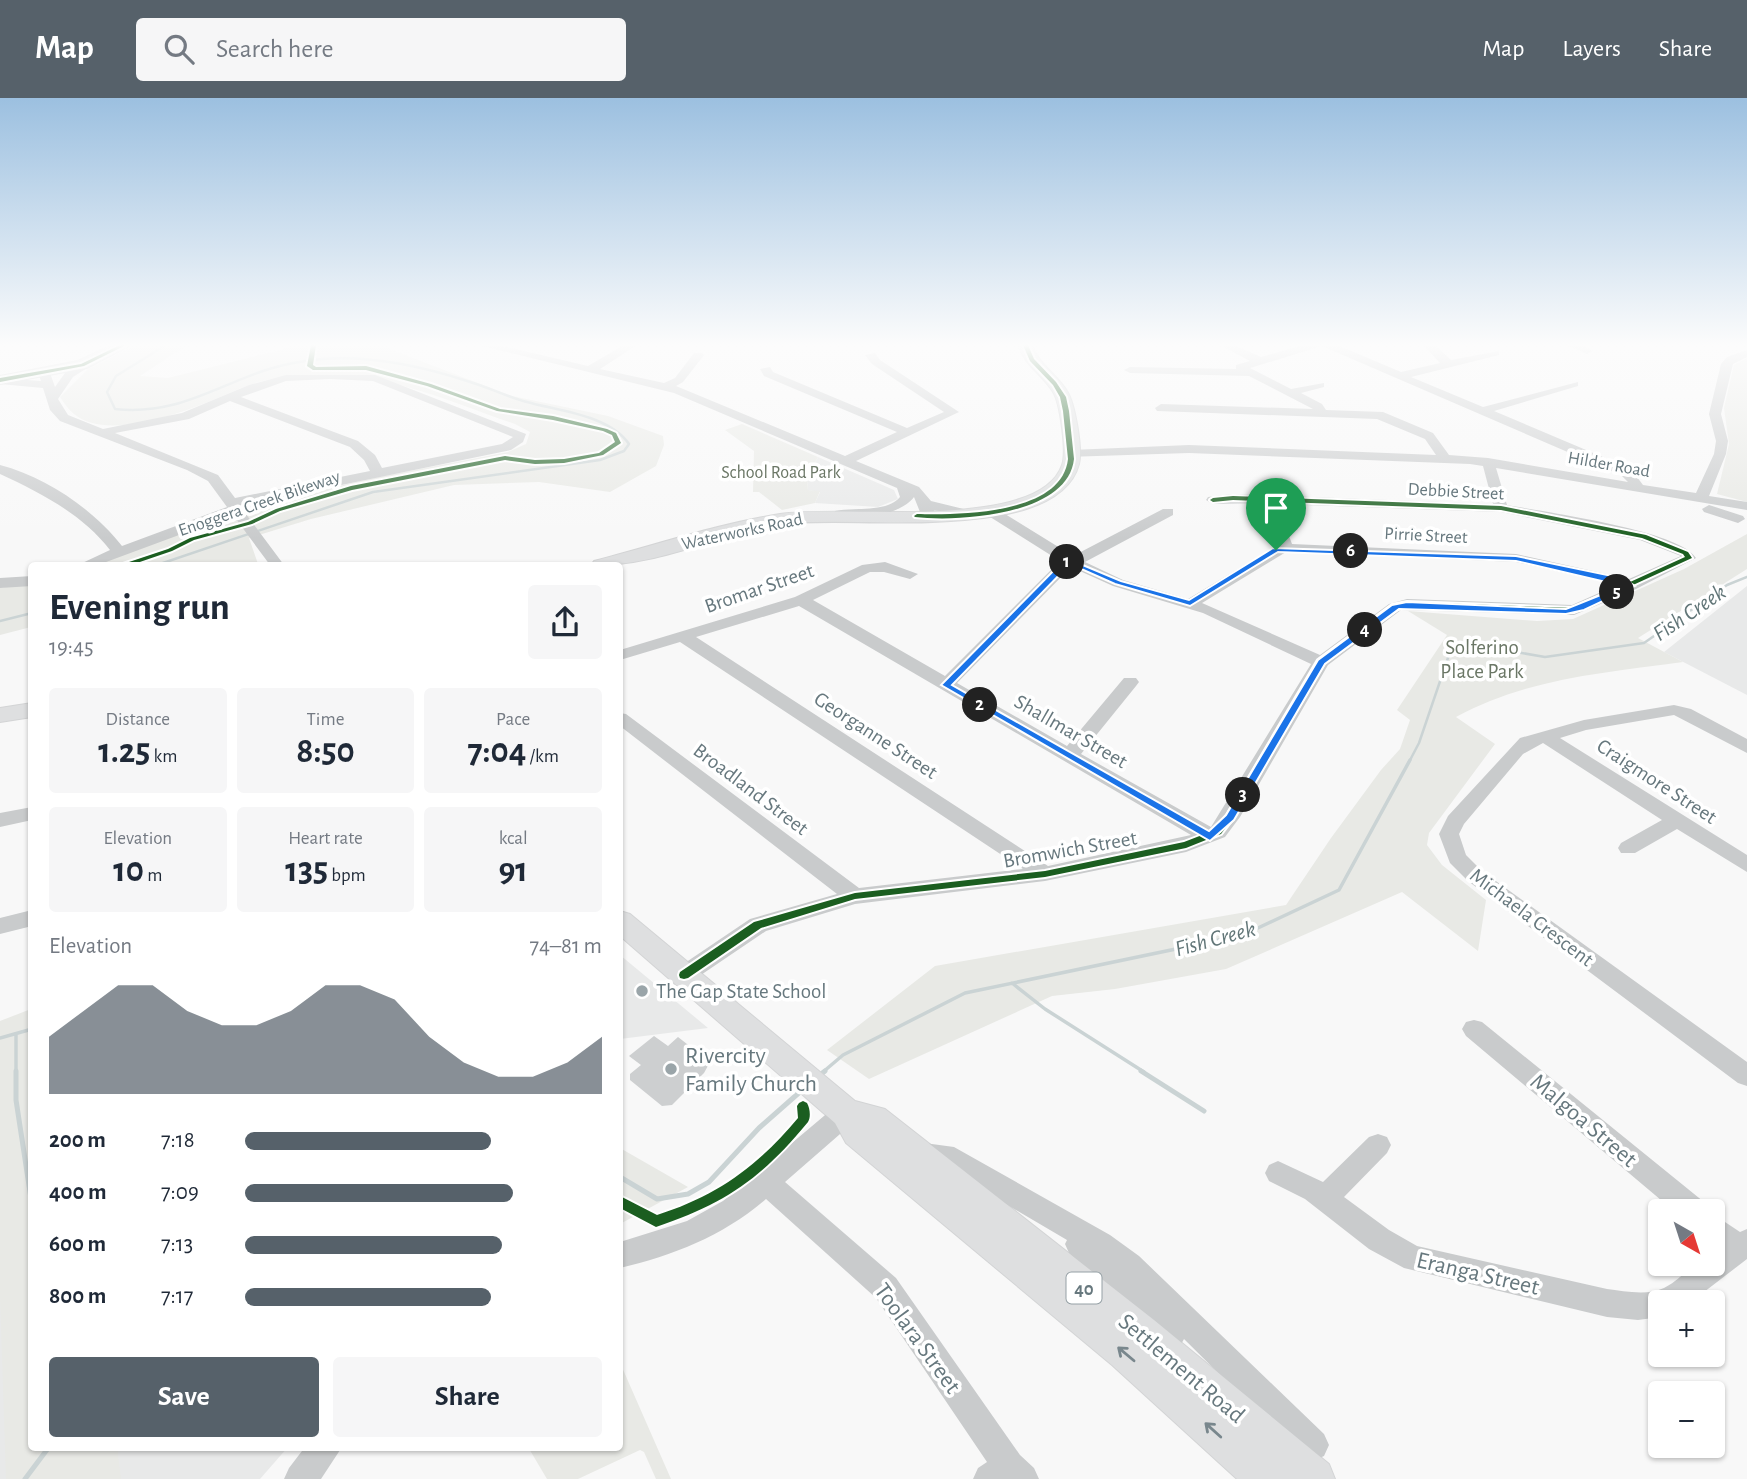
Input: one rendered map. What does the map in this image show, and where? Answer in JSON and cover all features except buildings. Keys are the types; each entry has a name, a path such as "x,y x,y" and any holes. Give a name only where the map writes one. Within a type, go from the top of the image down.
{"main road":[{"name":"Waterworks Road","path":"613,562 766,522 836,515 986,513 1029,502 1053,489 1070,468 1065,409"},
{"path":"0,715 28,711"},
{"name":"Settlement Road","path":"623,924 833,1102 858,1133 1167,1389 1268,1479"},
{"name":"Settlement Road","path":"833,1102 874,1119 1263,1435 1313,1462"},
{"path":"916,1153 915,1161 921,1171 991,1228 1028,1273"}],"street":[{"path":"56,409 64,418 213,478 274,562"},
{"path":"103,433 120,427 185,416 201,409"},
{"path":"264,409 354,444 370,458 377,472"},
{"path":"93,562 237,511 377,472 506,447 519,439 520,434 513,428 462,409"},
{"path":"725,409 900,486 924,512"},
{"path":"853,409 909,433"},
{"path":"844,461 953,412 949,409"},
{"path":"1208,409 1392,418 1433,439 1445,459"},
{"path":"1320,409 1322,413"},
{"path":"1478,409 1626,472 1638,489"},
{"path":"1482,411 1487,409"},
{"path":"1701,499 1720,454 1722,441 1715,415 1716,409"},
{"name":"Hilder Road","path":"1070,454 1189,449 1488,462 1747,506"},
{"path":"1488,462 1501,508"},
{"path":"0,469 69,504 102,527 119,552"},
{"path":"836,515 894,508 907,498 900,486"},
{"name":"Hilder Road","path":"1679,495 1738,519"},
{"path":"1268,499 1286,548"},
{"name":"Debbie Street","path":"1213,500 1268,499 1501,508 1644,536 1686,553 1689,558"},
{"path":"946,685 1072,561 1168,512"},
{"path":"986,513 1072,561 1118,583 1190,604 1321,662"},
{"name":"Pirrie Street","path":"1190,604 1276,550 1286,548 1516,558 1619,580 1631,586"},
{"name":"Bromwich Street","path":"684,975 758,925 855,896 1045,874 1186,845 1210,836 1230,817 1321,662 1400,605 1566,611 1581,608 1689,558"},
{"name":"Bromar Street","path":"623,654 801,600 867,568 886,567 910,574"},
{"path":"0,583 28,581"},
{"name":"Shallmar Street","path":"801,600 1210,836"},
{"name":"Georganne Street","path":"681,635 1045,874"},
{"path":"1069,756 1130,681"},
{"name":"Michaela Crescent","path":"1747,747 1685,713 1674,710 1543,735 1516,750 1454,821 1448,834 1452,849 1475,876 1747,1076"},
{"name":"Broadland Street","path":"623,720 855,896"},
{"name":"Craigmore Street","path":"1543,735 1747,865"},
{"path":"0,820 28,814"},
{"path":"1628,848 1676,821"},
{"path":"0,926 28,919"},
{"name":"Malgoa Street","path":"1474,1029 1679,1199"},
{"path":"623,1254 694,1232 733,1210 767,1183 833,1102"},
{"path":"1326,1197 1378,1145"},
{"path":"916,1153 945,1155 1100,1244 1129,1265 1313,1462"},
{"name":"Eranga Street","path":"1278,1173 1296,1179 1326,1197 1374,1237 1414,1259 1608,1303 1648,1305"},
{"name":"Toolara Street","path":"767,1183 886,1288 1007,1475"},
{"path":"1026,1203 1047,1224 1080,1244 1097,1259 1174,1344 1222,1388 1263,1435"},
{"path":"1726,1235 1743,1245"},
{"name":"Eranga Street","path":"1684,1290 1743,1245"},
{"path":"300,1479 323,1451"}],"shaded area":[{"path":"818,457 894,490 898,499 878,507 815,503 820,492 808,490 807,479"},
{"path":"1747,586 1747,695 1664,652"},
{"name":"The Gap State School","path":"623,957 708,1028 623,1039"},
{"path":"28,1057 28,1451 284,1451 260,1479 0,1479 0,1070"}],"green space":[{"path":"70,409 188,409 133,424 110,425 90,422"},
{"path":"474,409 577,409 608,416 663,436 664,445 656,466 610,492 539,482 454,485 311,519 249,538 257,562 100,562 257,505 378,477 508,452 526,444 530,432"},
{"path":"1724,409 1747,409 1747,502 1717,494 1729,444"},
{"name":"School Road Park","path":"742,424 818,457 807,479 808,490 820,491 815,503 782,510 759,492 753,492 754,451 725,430"},
{"name":"Solferino Place Park","path":"1747,534 1747,569 1638,638 1683,662 1539,685 1483,704 1456,717 1495,744 1429,833 1427,845 1442,865 1486,900 1478,951 1402,892 1226,969 1115,989 1052,996 869,1079 827,1050 935,966 1286,905 1331,838 1381,770 1400,749 1410,720 1397,710 1447,635 1408,611 1537,621 1573,619 1684,569"},
{"path":"28,583 28,628 0,635 0,588"},
{"path":"28,1010 28,1451 118,1451 121,1479 6,1479 0,1296 0,1021"},
{"path":"623,1150 688,1187 623,1222"},
{"path":"623,1370 671,1479 656,1479 644,1452 640,1450 578,1479 547,1479 530,1451 623,1451"}],"waterway":[{"path":"127,409 145,409"},
{"path":"166,562 373,492 600,460 624,451 629,444 609,426 557,409"},
{"name":"Fish Creek","path":"1409,762 1419,743 1450,652 1464,643 1545,657 1644,643 1727,585 1747,577"},
{"path":"0,621 28,614"},
{"name":"Fish Creek","path":"1012,983 1243,935 1339,890 1410,760"},
{"name":"Fish Creek","path":"823,1072 843,1055 965,993 1012,983"},
{"path":"1012,983 1045,1009 1144,1072"},
{"name":"Fish Creek","path":"0,1038 28,1030"},
{"path":"16,1035 16,1100 28,1179"},
{"name":"Fish Creek","path":"820,1075 825,1071"},
{"path":"1141,1071 1204,1111"},
{"name":"Fish Creek","path":"623,1179 657,1199 688,1194 709,1182 759,1128 801,1091"},
{"path":"25,1479 46,1451"}],"cycle path":[{"name":"Enoggera Creek Bikeway","path":"134,562 170,550 192,539 250,523 278,510 351,488 505,458 535,462 564,461 601,454 618,443 614,434 605,430 497,409"},
{"path":"917,516 956,516 1003,511 1045,496 1060,484 1070,467 1066,409"},
{"path":"684,975 758,925 855,896 1045,874 1186,845 1218,832 1230,817 1321,662 1395,607 1407,604 1574,610 1689,558 1686,553 1644,536 1501,508 1233,498 1213,500"},
{"path":"623,1204 656,1221 679,1214 720,1195 756,1169 788,1138 804,1119 803,1106"}],"place":[{"name":"The Gap State School","path":"642,991"},
{"name":"Rivercity Family Church","path":"671,1069"}],"route":[{"path":"1286,548 1516,558 1619,580 1631,586 1581,608 1557,612 1407,604 1395,607 1321,662 1230,817 1218,832 1210,836 946,685 1069,560 1118,583 1190,604 1276,550 1286,548"}]}
